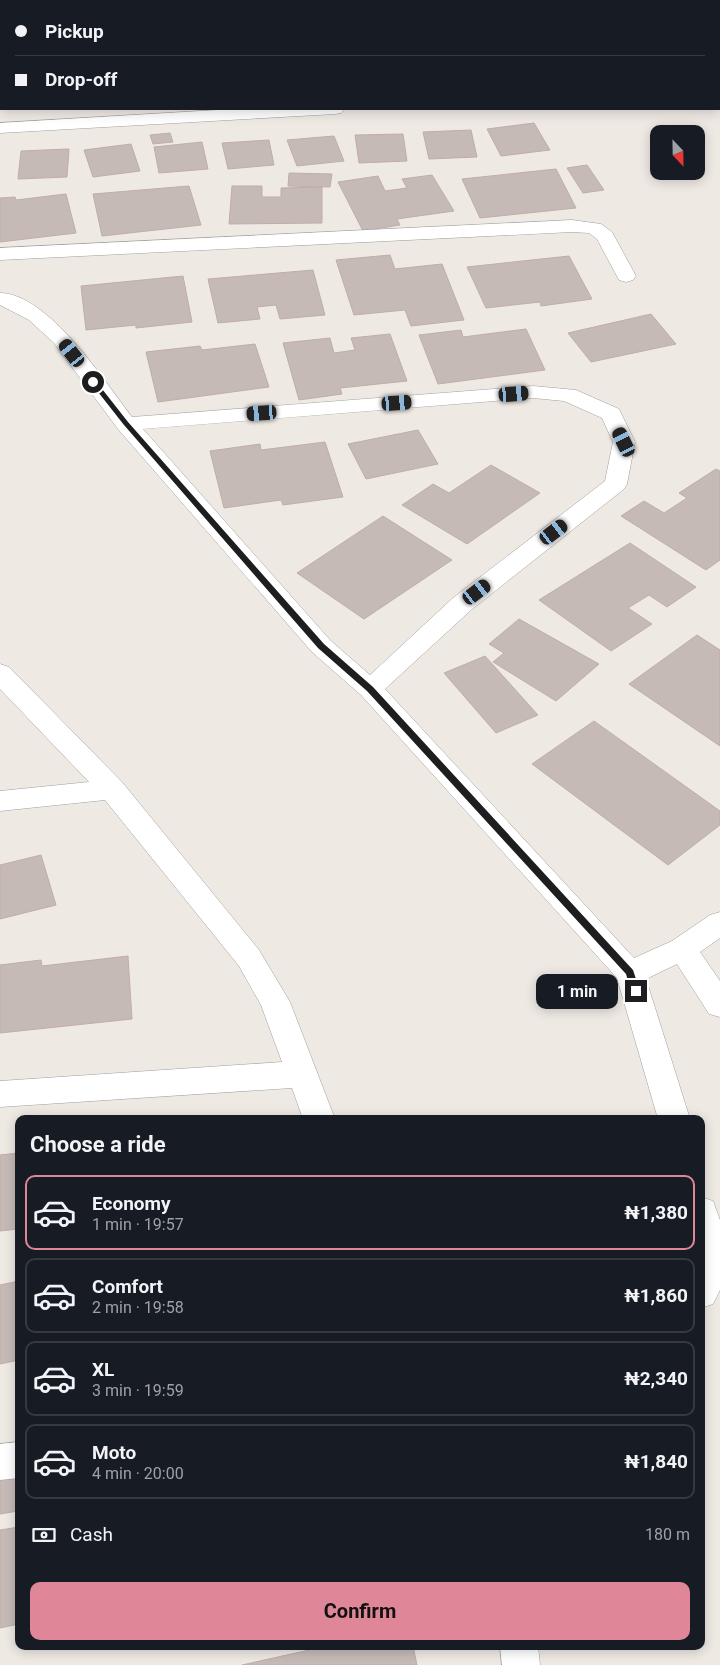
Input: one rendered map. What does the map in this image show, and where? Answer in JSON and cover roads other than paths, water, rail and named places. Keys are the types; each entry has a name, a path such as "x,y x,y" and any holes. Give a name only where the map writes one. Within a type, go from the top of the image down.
{"street":[{"path":"0,128 243,111 289,110"},
{"path":"0,254 572,226 594,228 606,236 626,276"},
{"path":"0,298 7,299 36,316 61,339 126,424 321,646 370,689 630,973 673,1115"},
{"path":"126,424 533,392 568,395 610,414 624,442 616,484 462,604 370,689"},
{"path":"0,673 112,789 249,958 275,1002 316,1115"},
{"path":"0,801 112,789"},
{"path":"630,973 682,949 720,923"},
{"path":"682,949 720,1005"},
{"path":"0,1094 301,1074"},
{"path":"705,1254 705,1287"},
{"path":"0,1462 15,1460"},
{"path":"519,1650 520,1665"}]}
